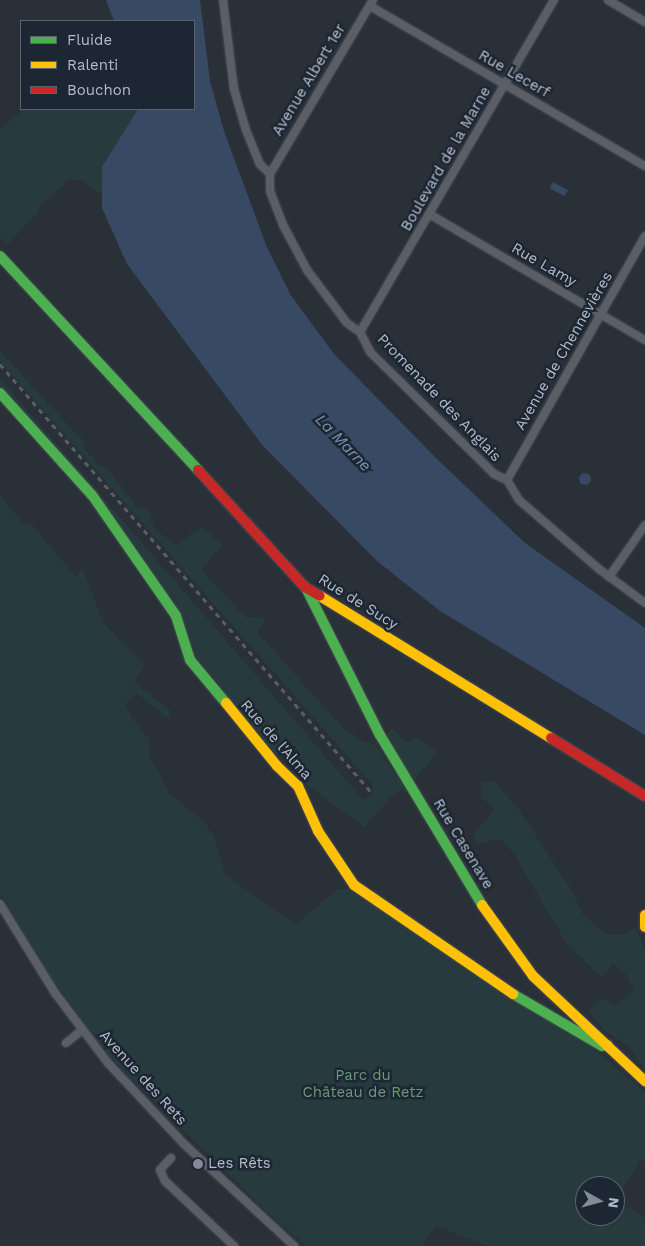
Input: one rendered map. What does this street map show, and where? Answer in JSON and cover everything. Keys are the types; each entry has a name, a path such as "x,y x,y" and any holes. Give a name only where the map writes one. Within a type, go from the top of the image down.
{"street":[{"name":"Promenade des Anglais","path":"223,0 234,89 260,164 270,174 270,191 283,225 307,270 347,323 360,332 370,352 494,474 507,480 519,500 609,577 645,604"},
{"name":"Boulevard de la Marne","path":"360,332 554,0"},
{"path":"608,0 645,22"},
{"name":"Avenue Albert 1er","path":"270,174 371,3"},
{"name":"Rue Lecerf","path":"371,3 505,85 645,166"},
{"name":"Rue Lamy","path":"430,214 645,340"},
{"name":"Avenue de Chennevières","path":"507,480 645,236"},
{"name":"Rue de Sucy","path":"0,256 305,587 645,796"},
{"name":"Rue de l'Alma","path":"0,393 92,495 176,616 190,660 220,693 265,752 302,792 318,831 354,885 524,1001 602,1046 608,1045"},
{"path":"609,577 645,525"},
{"name":"Rue Casenave","path":"305,587 380,735 494,924 533,976 645,1081"},
{"name":"Avenue des Rets","path":"0,904 38,967 82,1030 150,1110 294,1246"},
{"path":"645,915 645,928"},
{"path":"66,1043 82,1030"},
{"path":"171,1158 160,1170 165,1181 234,1246"}],"green space":[{"path":"22,110 139,111 103,167 103,195 83,181 70,179 40,206 36,215 7,245 0,237 0,130"},
{"path":"0,351 86,444 84,449 102,467 106,467 136,506 149,510 154,528 177,546 202,526 222,545 201,570 246,618 259,616 266,619 258,633 344,729 364,742 375,745 405,788 395,793 364,827 303,782 284,751 274,755 232,706 217,682 194,657 142,564 7,397 0,387 0,378 363,800 372,792 373,785 0,361"},
{"name":"Parc du Château de Retz","path":"0,495 26,527 30,523 76,577 82,568 104,624 145,666 134,682 171,711 169,719 136,693 125,704 131,717 150,740 149,755 170,794 204,822 214,836 225,875 296,924 338,889 351,889 571,1029 645,1092 645,1162 640,1160 625,1187 625,1176 575,1176 575,1226 625,1226 625,1206 645,1218 645,1246 487,1246 436,1226 422,1246 307,1246 269,1214 112,1060 50,976 0,893"},
{"path":"392,728 406,742 417,737 437,752 414,781 387,736"},
{"path":"482,782 495,782 520,811 570,888 583,915 608,935 621,935 636,928 645,950 645,1070 629,1046 606,1032 588,1011 601,998 617,1005 634,989 625,973 613,963 602,978 567,944 514,854 500,839 478,844 473,834 495,810 481,797"}],"water":[{"name":"La Marne","path":"106,0 200,0 210,81 224,131 266,245 290,294 334,354 437,459 525,543 645,628 645,735 440,611 377,561 263,446 127,264 102,208 102,167 137,110 195,110 195,20 114,20"},
{"path":"553,182 568,190 565,196 550,188"},
{"path":"583,473 587,473 591,479 587,485 583,485 579,481 579,477"}],"railway":[{"path":"0,364 373,794"}],"traffic: fast":[{"path":"0,256 198,470"},
{"path":"0,393 92,495 176,616 190,660 226,703"},
{"path":"306,588 380,735 482,905"},
{"path":"513,994 602,1046 608,1045"}],"traffic: slow":[{"path":"320,596 551,738"},
{"path":"226,703 277,766 298,786 318,831 354,885 513,994"},
{"path":"482,905 533,976 645,1081"},
{"path":"645,915 645,927"}],"traffic: jam":[{"path":"198,470 305,587 320,596"},
{"path":"551,738 645,796"}],"place":[{"name":"Les Rêts","path":"198,1164"}]}
